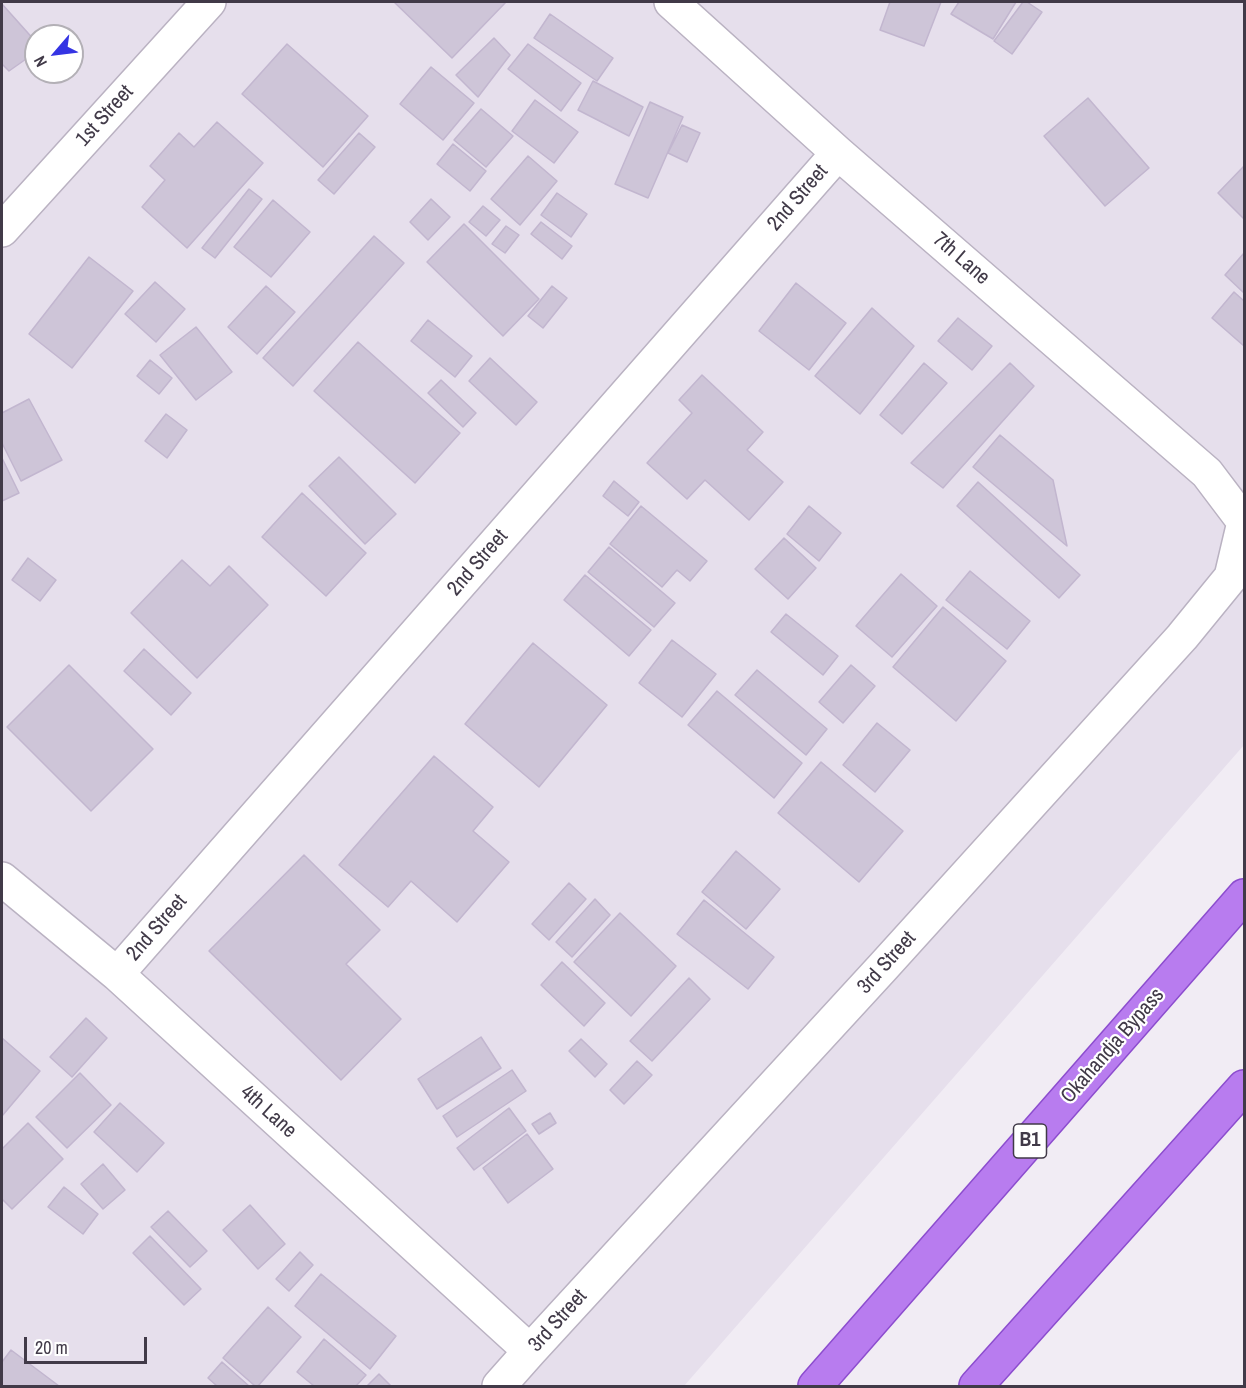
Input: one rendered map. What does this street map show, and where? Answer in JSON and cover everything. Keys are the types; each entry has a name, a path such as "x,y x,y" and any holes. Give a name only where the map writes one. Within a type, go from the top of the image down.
{"highway":[{"name":"Okahandja Bypass","path":"815,1386 1245,896"},
{"path":"976,1386 1245,1087"}],"street":[{"name":"1st Street","path":"2,230 208,2"},
{"name":"7th Lane","path":"671,2 838,153 1207,473 1244,522"},
{"name":"2nd Street","path":"117,974 838,153"},
{"name":"3rd Street","path":"499,1386 1182,637 1231,577 1244,522"},
{"name":"4th Lane","path":"2,879 117,974 530,1351"}],"shaded area":[{"path":"2,2 1244,2 1244,745 684,1386 2,1386"}],"building":[{"path":"394,2 506,2 452,58"},
{"path":"890,2 941,2 924,46 880,30"},
{"path":"959,2 1016,2 993,39 951,14"},
{"path":"1023,2 1027,2 1042,12 1012,54 994,41"},
{"path":"2,4 24,29 24,60 9,71 2,64"},
{"path":"550,14 613,58 597,81 534,38"},
{"path":"494,38 510,55 478,97 456,75"},
{"path":"287,44 368,116 323,167 242,94"},
{"path":"528,44 581,83 561,111 508,69"},
{"path":"431,67 474,103 443,140 400,104"},
{"path":"593,81 643,107 629,136 578,110"},
{"path":"1088,98 1149,168 1105,206 1044,136"},
{"path":"535,100 578,132 554,163 512,131"},
{"path":"650,102 683,117 648,198 615,184"},
{"path":"481,109 513,136 486,167 454,140"},
{"path":"217,122 263,163 187,248 142,207 165,180 150,166 179,133 194,147"},
{"path":"682,125 700,133 687,162 668,153"},
{"path":"359,133 375,147 334,194 318,180"},
{"path":"453,144 486,171 470,191 437,164"},
{"path":"528,156 557,181 520,225 491,199"},
{"path":"1244,166 1244,219 1218,193"},
{"path":"249,189 262,199 215,258 202,248"},
{"path":"557,193 587,214 571,237 541,215"},
{"path":"431,199 450,217 428,240 410,222"},
{"path":"273,200 310,232 271,277 234,247"},
{"path":"483,206 500,220 486,236 469,222"},
{"path":"541,222 572,246 562,259 531,234"},
{"path":"464,224 539,299 503,336 427,262"},
{"path":"506,226 519,235 505,253 492,244"},
{"path":"374,236 404,263 293,386 263,358"},
{"path":"1244,253 1244,293 1225,275"},
{"path":"89,257 133,291 72,368 29,334"},
{"path":"155,282 185,309 156,342 125,314"},
{"path":"796,283 846,323 809,370 759,331"},
{"path":"266,286 295,312 257,354 228,327"},
{"path":"552,286 567,298 543,328 528,316"},
{"path":"1234,292 1244,301 1244,346 1212,318"},
{"path":"872,308 914,346 860,414 815,376"},
{"path":"958,318 992,346 972,370 938,341"},
{"path":"428,320 472,356 455,377 411,341"},
{"path":"196,327 232,372 196,400 160,355"},
{"path":"358,342 460,433 415,483 314,391"},
{"path":"490,358 537,402 516,425 469,381"},
{"path":"150,360 172,378 159,394 137,376"},
{"path":"924,363 947,383 902,434 880,415"},
{"path":"1010,363 1034,386 943,488 911,463"},
{"path":"702,375 763,432 747,450 783,482 749,520 705,480 687,499 647,463 692,413 679,400"},
{"path":"441,380 476,413 463,427 428,393"},
{"path":"29,399 62,460 21,481 2,443 2,413"},
{"path":"166,414 187,430 167,458 145,441"},
{"path":"1000,435 1053,480 1067,546 973,467"},
{"path":"339,457 396,514 365,544 309,486"},
{"path":"2,458 19,493 2,501"},
{"path":"614,481 639,502 628,516 603,496"},
{"path":"978,482 1080,575 1059,598 957,506"},
{"path":"302,493 366,553 326,596 262,537"},
{"path":"641,506 707,561 690,581 677,570 662,587 610,544"},
{"path":"809,506 841,533 819,561 787,534"},
{"path":"784,538 816,568 788,599 755,569"},
{"path":"609,547 675,603 654,627 588,572"},
{"path":"28,558 56,580 40,601 12,580"},
{"path":"182,560 210,586 229,566 268,605 197,678 131,613"},
{"path":"970,571 1030,621 1007,649 946,600"},
{"path":"901,574 937,606 892,657 856,626"},
{"path":"585,575 651,630 629,656 564,600"},
{"path":"943,607 1006,661 956,721 893,667"},
{"path":"786,614 838,656 823,675 771,632"},
{"path":"672,640 716,674 682,717 639,683"},
{"path":"533,643 607,705 539,787 465,724"},
{"path":"144,649 191,693 171,715 124,671"},
{"path":"69,665 153,749 91,811 7,727"},
{"path":"851,665 875,686 843,723 819,702"},
{"path":"757,670 827,729 806,755 735,695"},
{"path":"717,691 802,763 774,798 688,725"},
{"path":"877,723 910,750 875,792 843,765"},
{"path":"434,756 493,807 473,831 509,862 457,922 411,881 388,907 339,865"},
{"path":"821,762 903,831 859,882 778,813"},
{"path":"736,851 780,889 746,929 702,892"},
{"path":"304,855 380,930 346,964 401,1019 341,1080 209,951"},
{"path":"569,883 586,899 549,940 532,924"},
{"path":"595,899 610,915 572,957 556,942"},
{"path":"704,900 774,957 748,989 677,934"},
{"path":"620,913 676,966 631,1016 574,962"},
{"path":"562,962 605,1003 584,1026 541,985"},
{"path":"689,978 710,999 652,1061 630,1041"},
{"path":"86,1018 107,1038 72,1077 50,1057"},
{"path":"481,1037 501,1068 437,1109 418,1079"},
{"path":"2,1038 40,1071 2,1116"},
{"path":"581,1039 607,1064 595,1077 569,1051"},
{"path":"637,1061 652,1075 624,1104 610,1090"},
{"path":"512,1070 526,1091 457,1137 443,1116"},
{"path":"80,1073 111,1105 67,1148 36,1117"},
{"path":"120,1103 164,1143 137,1172 94,1132"},
{"path":"509,1108 526,1131 474,1170 457,1148"},
{"path":"550,1113 556,1123 539,1134 532,1124"},
{"path":"28,1123 63,1159 12,1209 2,1199 2,1149"},
{"path":"527,1134 553,1169 508,1203 483,1168"},
{"path":"103,1164 125,1190 103,1209 81,1184"},
{"path":"64,1187 98,1214 83,1234 48,1207"},
{"path":"250,1205 285,1244 258,1269 223,1230"},
{"path":"168,1211 207,1251 190,1267 151,1227"},
{"path":"150,1236 201,1289 184,1305 133,1253"},
{"path":"300,1252 313,1265 289,1291 276,1279"},
{"path":"321,1274 396,1336 370,1369 295,1306"},
{"path":"268,1307 301,1337 258,1386 255,1386 223,1358"},
{"path":"324,1339 366,1375 356,1386 314,1386 297,1372"},
{"path":"11,1350 59,1386 2,1386 2,1362"},
{"path":"222,1362 249,1386 217,1386 208,1378"},
{"path":"379,1374 391,1386 367,1386"}]}
